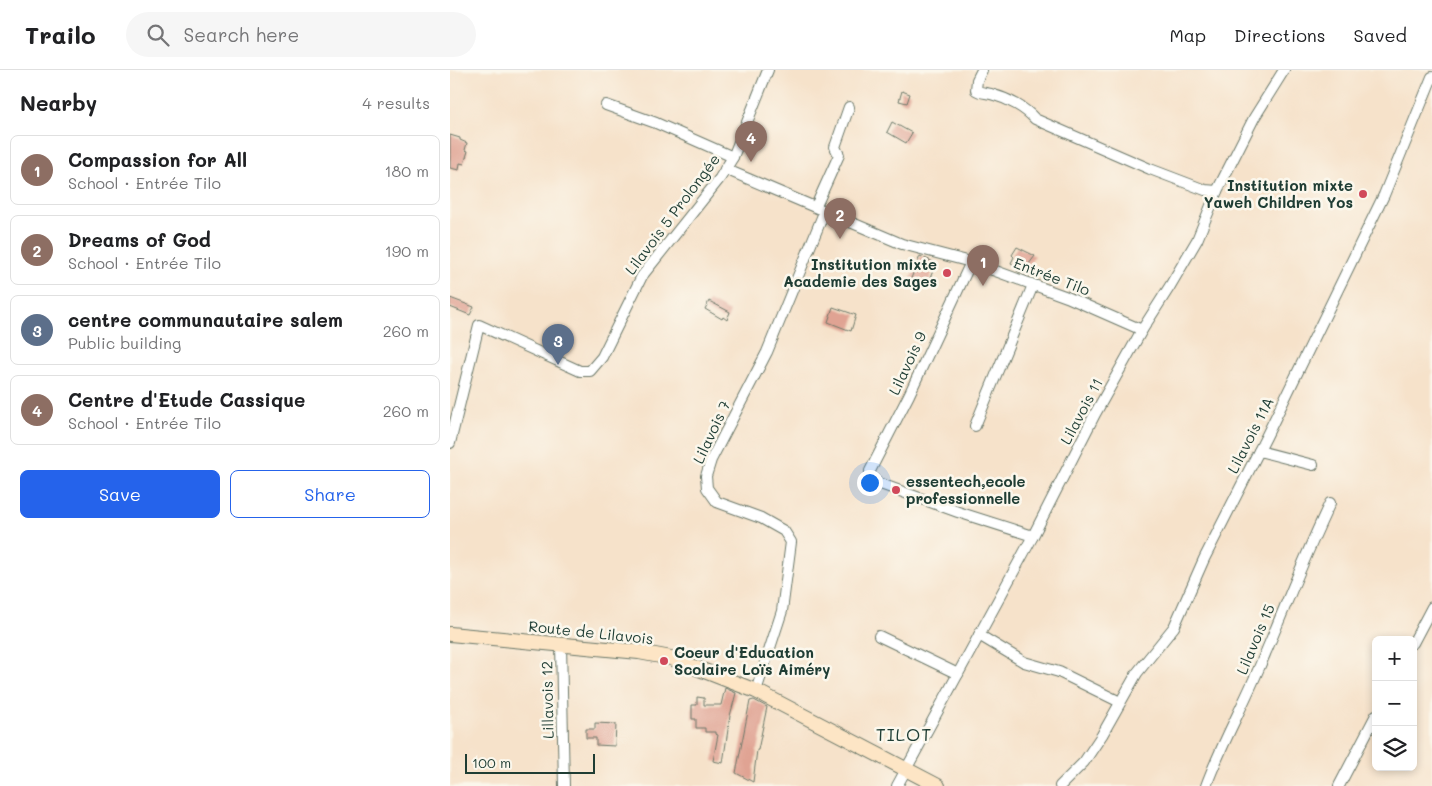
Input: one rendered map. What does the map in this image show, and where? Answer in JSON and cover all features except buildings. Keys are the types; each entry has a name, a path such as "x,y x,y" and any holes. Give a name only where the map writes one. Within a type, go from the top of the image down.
{"main road":[{"name":"Route de Lilavois","path":"450,634 638,652 672,658 756,691 938,786"}],"street":[{"name":"Lilavois 5 Prolongée","path":"450,443 479,325 580,371 590,371 602,357 642,276 733,157 768,70"},
{"path":"982,70 976,90 980,93 994,94 1026,110 1035,119 1150,169 1205,190 1217,192"},
{"name":"Lilavois 11","path":"897,786 1033,536 1095,414 1142,330 1197,240 1217,192 1254,118 1284,70"},
{"name":"Lilavois 11A","path":"1060,786 1084,762 1137,673 1174,627 1204,559 1384,195 1432,77"},
{"path":"606,105 656,123 733,157"},
{"name":"Lilavois 7","path":"756,691 782,611 791,542 784,531 761,518 717,502 707,488 706,476 711,460 767,352 839,155 835,147 849,107"},
{"name":"Entrée Tilo","path":"725,169 821,208 902,244 971,262 1067,297 1142,330"},
{"name":"Lilavois 9","path":"971,262 909,395 870,471 870,476 878,482 958,512 1033,536"},
{"path":"975,426 1033,285"},
{"path":"1259,451 1313,465"},
{"name":"Lilavois 15","path":"1206,786 1216,758 1260,666 1315,533 1330,503"},
{"path":"1417,636 1432,607"},
{"path":"979,635 1024,662 1059,672 1120,702"},
{"path":"879,636 958,674"},
{"name":"Lillavois 12","path":"561,644 564,786"},
{"path":"1339,786 1372,723"}],"place":[{"name":"Centre d'Etude Cassique","path":"751,162"},
{"name":"Institution mixte Yaweh Children Yos","path":"1363,194"},
{"name":"Dreams of God","path":"840,239"},
{"name":"Institution mixte Academie des Sages","path":"947,273"},
{"name":"Compassion for All","path":"983,286"},
{"name":"centre communautaire salem","path":"558,365"},
{"name":"essentech,ecole professionnelle","path":"896,490"},
{"name":"Coeur d'Education Scolaire Loïs Aiméry","path":"664,661"}],"district":[{"name":"TILOT","path":"904,734"}]}
